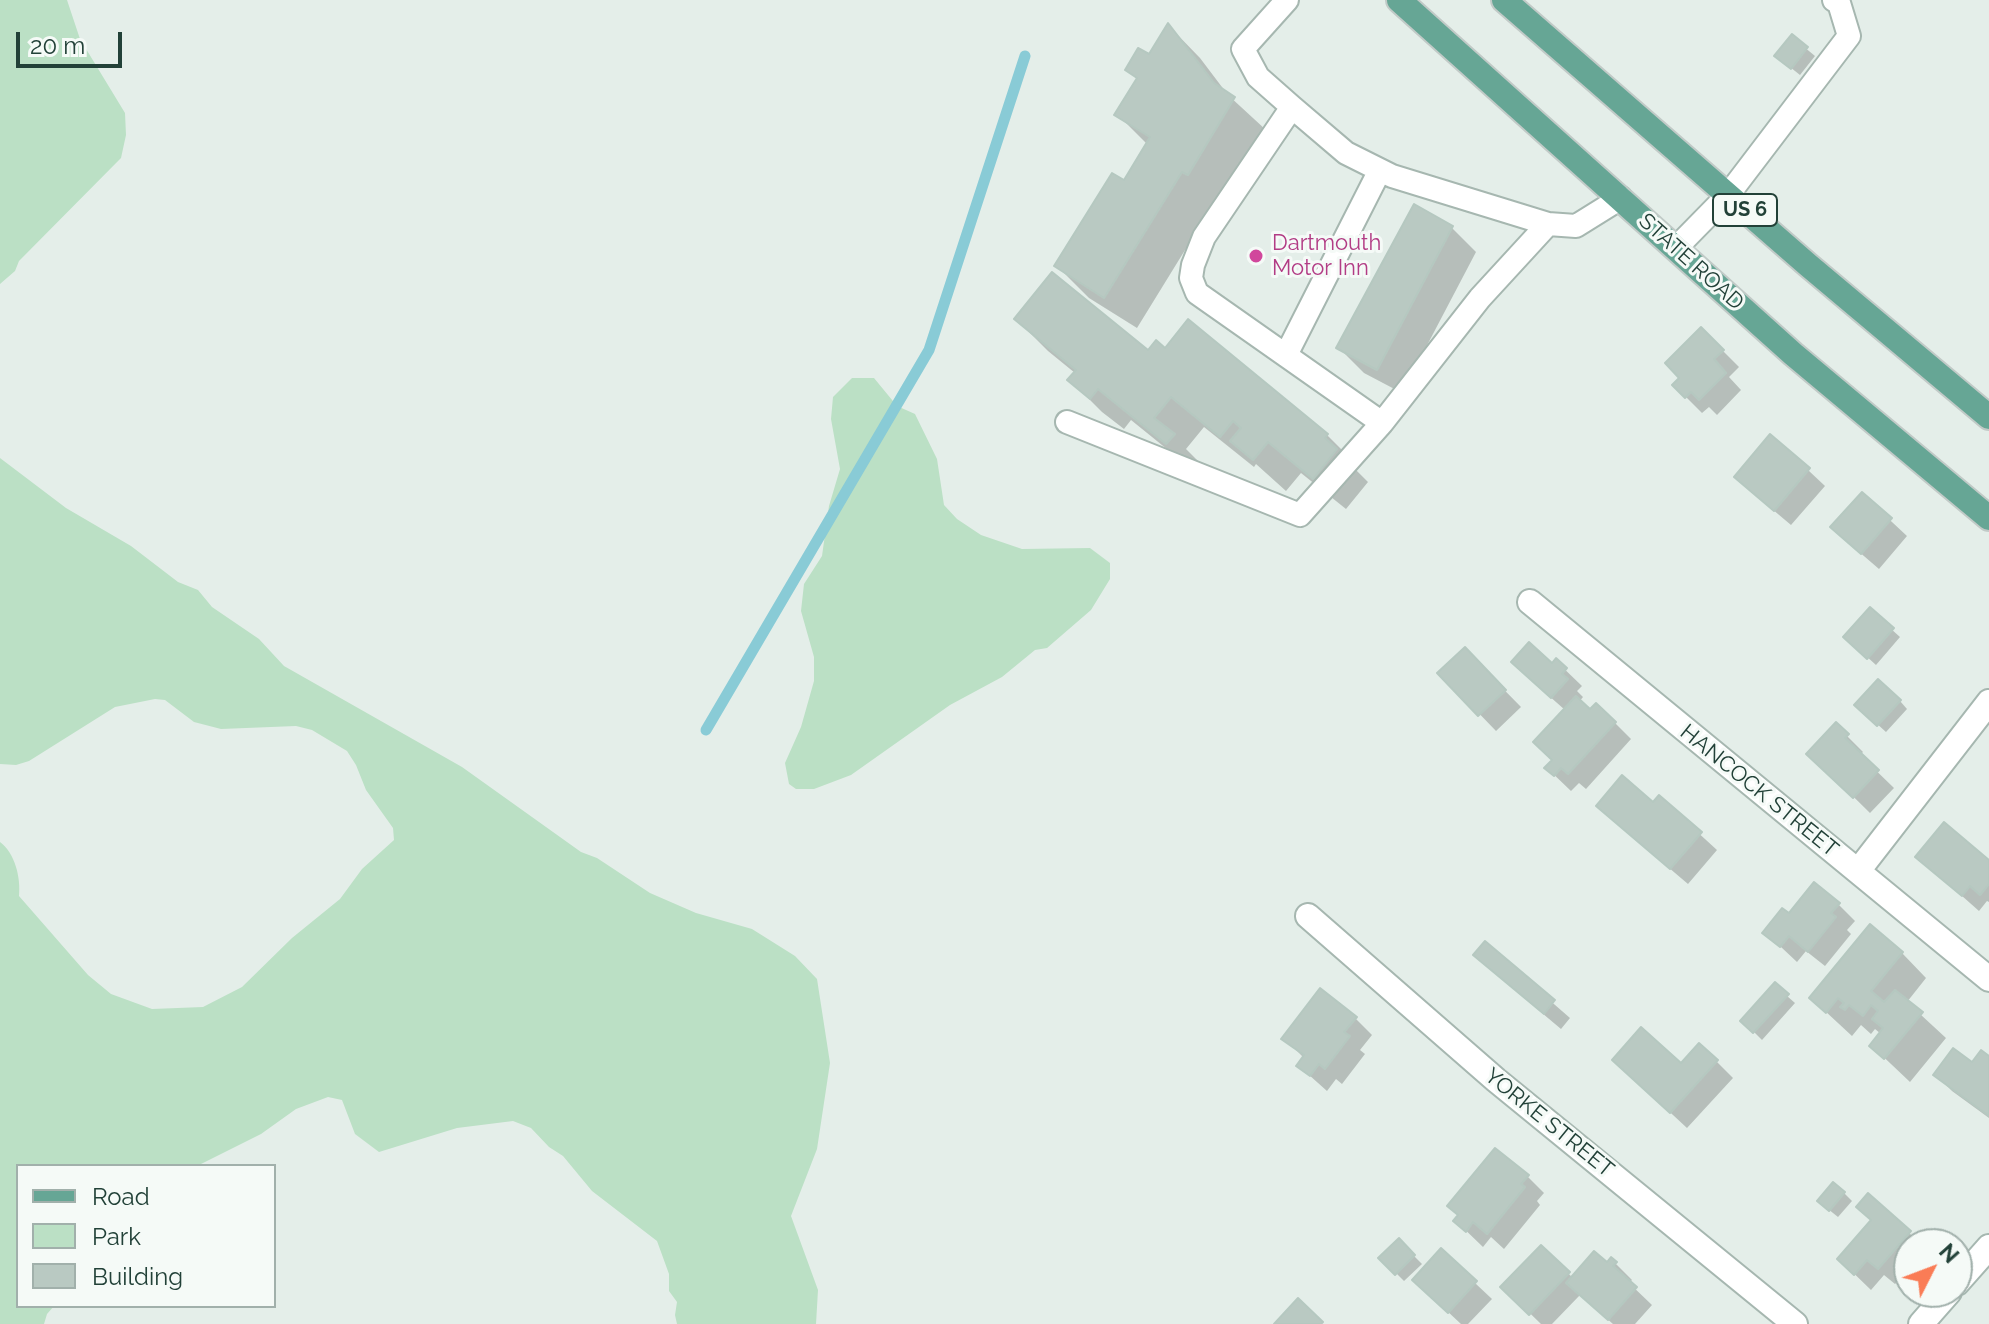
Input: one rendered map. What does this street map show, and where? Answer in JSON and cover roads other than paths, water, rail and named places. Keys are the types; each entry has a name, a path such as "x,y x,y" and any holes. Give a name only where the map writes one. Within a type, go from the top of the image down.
{"main road":[{"name":"STATE ROAD","path":"1399,0 1872,423 1989,518"},
{"name":"US 6","path":"1504,0 1808,265 1989,417"}],"street":[{"name":"HANCOCK STREET","path":"1530,602 1989,979"},
{"path":"1858,871 1989,702"},
{"name":"YORKE STREET","path":"1308,916 1496,1080 1795,1324"},
{"path":"1973,1265 1989,1247"},
{"path":"1921,1324 1935,1308"}],"lane":[{"path":"1287,0 1243,49 1258,77 1346,153 1392,176 1548,224 1576,226 1621,198"},
{"path":"1676,248 1728,195 1849,36 1839,3 1834,0"},
{"path":"1292,107 1204,237 1191,278 1197,293 1382,423"},
{"path":"1286,355 1380,170"},
{"path":"1067,422 1300,515 1382,423 1480,298 1548,224"}],"waterway":[{"path":"706,730 929,350 1025,56"}],"place":[{"name":"Dartmouth Motor Inn","path":"1256,256"}]}
